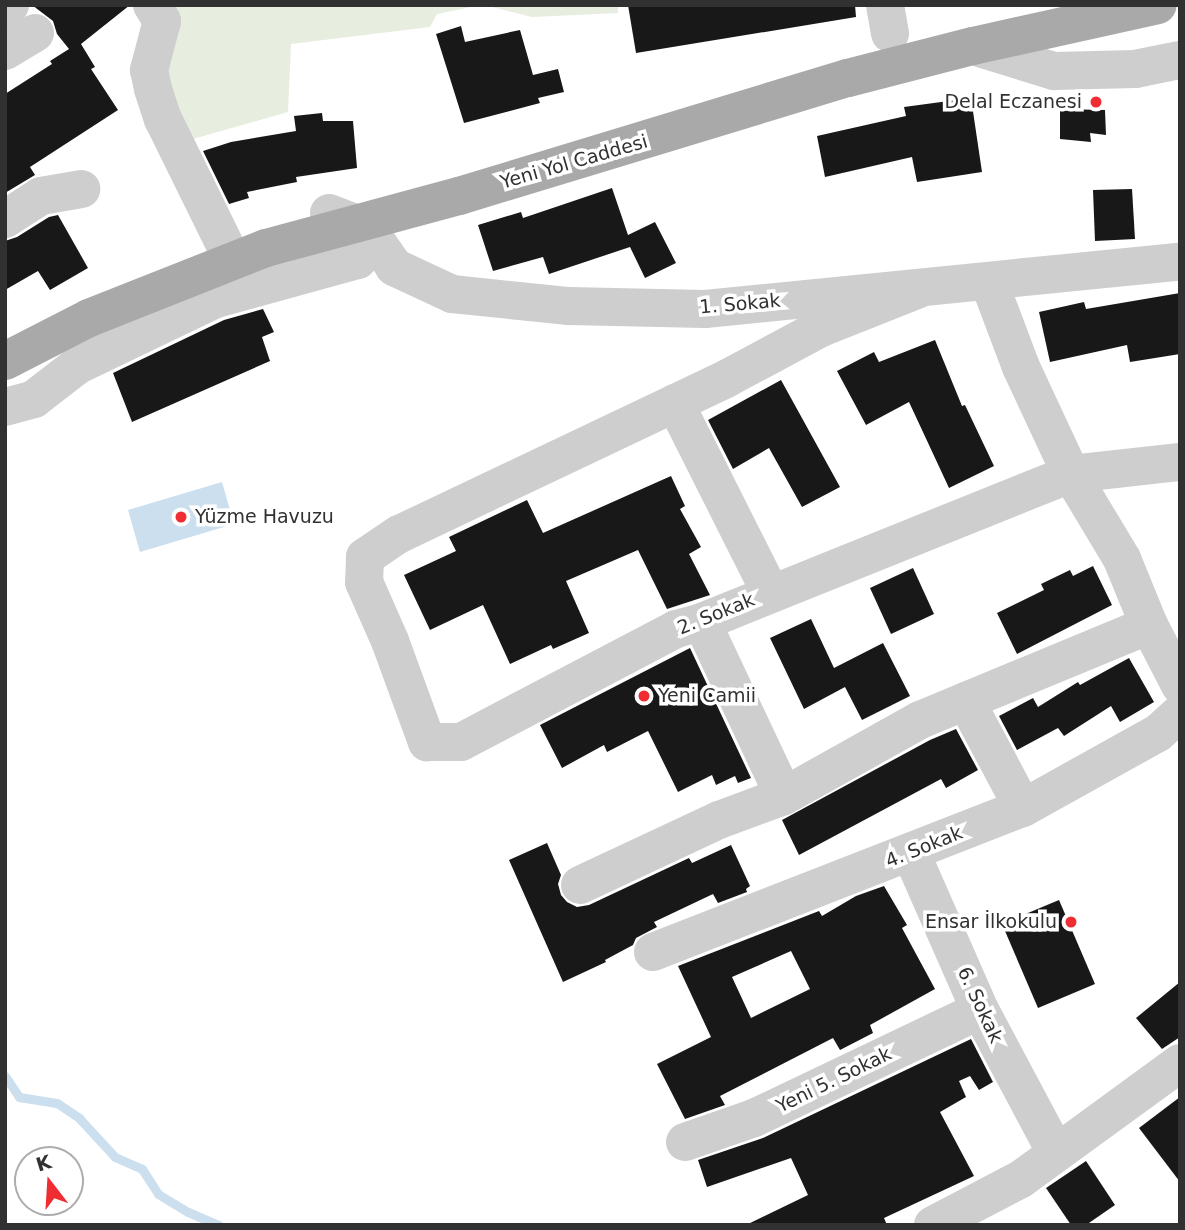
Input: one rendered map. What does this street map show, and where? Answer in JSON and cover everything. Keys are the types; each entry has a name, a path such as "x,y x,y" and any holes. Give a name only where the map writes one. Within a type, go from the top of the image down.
{"main road":[{"name":"Yeni Yol Caddesi","path":"5,345 103,294 224,243 352,224 808,74 1077,5"},
{"name":"Yeni Yol Caddesi","path":"5,361 89,318 265,248 848,78 973,46 1158,5"}],"street":[{"path":"152,5 162,21 149,70 159,109 224,243"},
{"path":"973,46 1054,71 1135,69 1180,61"},
{"path":"5,219 41,196 81,189"},
{"path":"5,407 34,398 78,365 216,299 358,260 352,224"},
{"name":"1. Sokak","path":"352,224 394,267 452,294 569,306 705,309 1180,262"},
{"path":"989,282 1021,367 1071,474 1122,559 1149,625 1180,685"},
{"path":"769,592 675,403 821,328 919,289"},
{"name":"2. Sokak","path":"675,403 399,534 365,557 364,582 390,641 427,742 461,742 676,629 702,622 769,592 1071,474 1180,462"},
{"path":"702,622 784,796"},
{"path":"580,886 719,820 784,796 920,720 1149,625"},
{"path":"966,701 1023,808"},
{"name":"4. Sokak","path":"653,952 1023,808 1158,733 1180,713"},
{"name":"6. Sokak","path":"911,853 980,1010 1056,1153"},
{"name":"Yeni 5. Sokak","path":"685,1142 754,1118 980,1010"},
{"path":"933,1225 1021,1179 1180,1063"}],"green space":[{"path":"163,5 481,5 437,14 430,27 291,44 288,112 186,141 163,96"},
{"path":"484,5 618,5 618,13 532,17"}],"water":[{"name":"Yüzme Havuzu","path":"222,482 234,524 140,552 128,510"}],"building":[{"path":"32,5 130,5 81,44 95,67 91,69 118,110 30,167 35,175 5,193 5,94 52,64 50,61 69,49 57,34 53,21"},
{"path":"628,5 855,5 856,17 636,53"},
{"path":"461,26 465,42 520,30 533,75 558,69 564,92 538,98 540,103 464,123 436,34"},
{"path":"971,98 982,172 917,182 912,157 825,177 817,136 906,116 904,107"},
{"path":"1060,109 1105,110 1106,135 1090,133 1091,142 1060,139"},
{"path":"322,113 323,121 353,121 357,168 296,177 297,182 247,192 249,198 229,204 203,151 231,142 296,131 294,116"},
{"path":"612,188 628,235 655,222 676,263 645,278 630,247 549,274 543,257 493,271 478,225 521,212 523,218"},
{"path":"1132,189 1135,239 1095,241 1093,190"},
{"path":"58,215 88,268 50,290 38,271 5,290 5,241 17,237 49,217"},
{"path":"1180,293 1180,354 1130,362 1127,345 1050,362 1039,312 1084,302 1086,309"},
{"path":"263,309 274,332 262,337 270,361 132,422 113,373 224,320"},
{"path":"935,340 962,406 965,405 994,466 949,488 909,402 866,425 837,371 874,352 879,362"},
{"path":"781,380 840,487 802,507 769,448 733,469 708,420"},
{"path":"671,476 685,506 680,509 701,547 689,554 710,595 667,609 638,550 566,581 589,633 553,649 551,645 510,664 483,605 430,630 404,575 456,551 449,537 527,500 543,533"},
{"path":"1093,566 1112,605 1017,654 997,613 1044,590 1041,584 1070,570 1073,576"},
{"path":"913,568 934,614 891,634 870,588"},
{"path":"811,619 834,668 883,643 910,696 862,720 845,687 804,709 770,638"},
{"path":"690,648 751,778 738,783 735,776 716,785 712,775 678,792 648,731 607,752 604,745 562,768 540,725"},
{"path":"1129,658 1154,702 1120,722 1111,706 1064,736 1058,728 1017,750 999,716 1033,698 1038,707 1078,682 1080,685"},
{"path":"956,729 978,770 946,788 941,779 799,855 782,820 930,740"},
{"path":"547,843 561,875 558,884 561,895 577,907 589,905 689,858 692,863 731,845 750,886 746,889 747,892 718,903 713,894 654,922 657,927 636,938 633,945 605,960 606,962 563,982 509,860"},
{"path":"884,886 907,925 902,928 935,989 870,1025 873,1033 840,1050 833,1038 720,1096 725,1105 685,1119 657,1064 711,1037 678,966 819,911 822,916 856,896","holes":["791,951 810,989 751,1018 732,977"]},
{"path":"1059,900 1095,984 1038,1008 1002,924"},
{"path":"1180,982 1180,1037 1162,1049 1136,1018"},
{"path":"971,1039 993,1082 979,1090 970,1076 959,1081 966,1097 940,1112 974,1176 884,1218 887,1225 746,1225 808,1195 791,1158 707,1187 698,1160 763,1138"},
{"path":"1180,1097 1180,1182 1139,1128"},
{"path":"1086,1161 1115,1205 1086,1225 1071,1225 1046,1188"}],"waterway":[{"path":"5,1076 19,1097 57,1103 79,1118 115,1157 142,1169 158,1194 188,1212 219,1225"}],"place":[{"name":"Delal Eczanesi","path":"1096,102"},
{"name":"Yüzme Havuzu","path":"181,517"},
{"name":"Yeni Camii","path":"644,696"},
{"name":"Ensar İlkokulu","path":"1071,922"}]}
